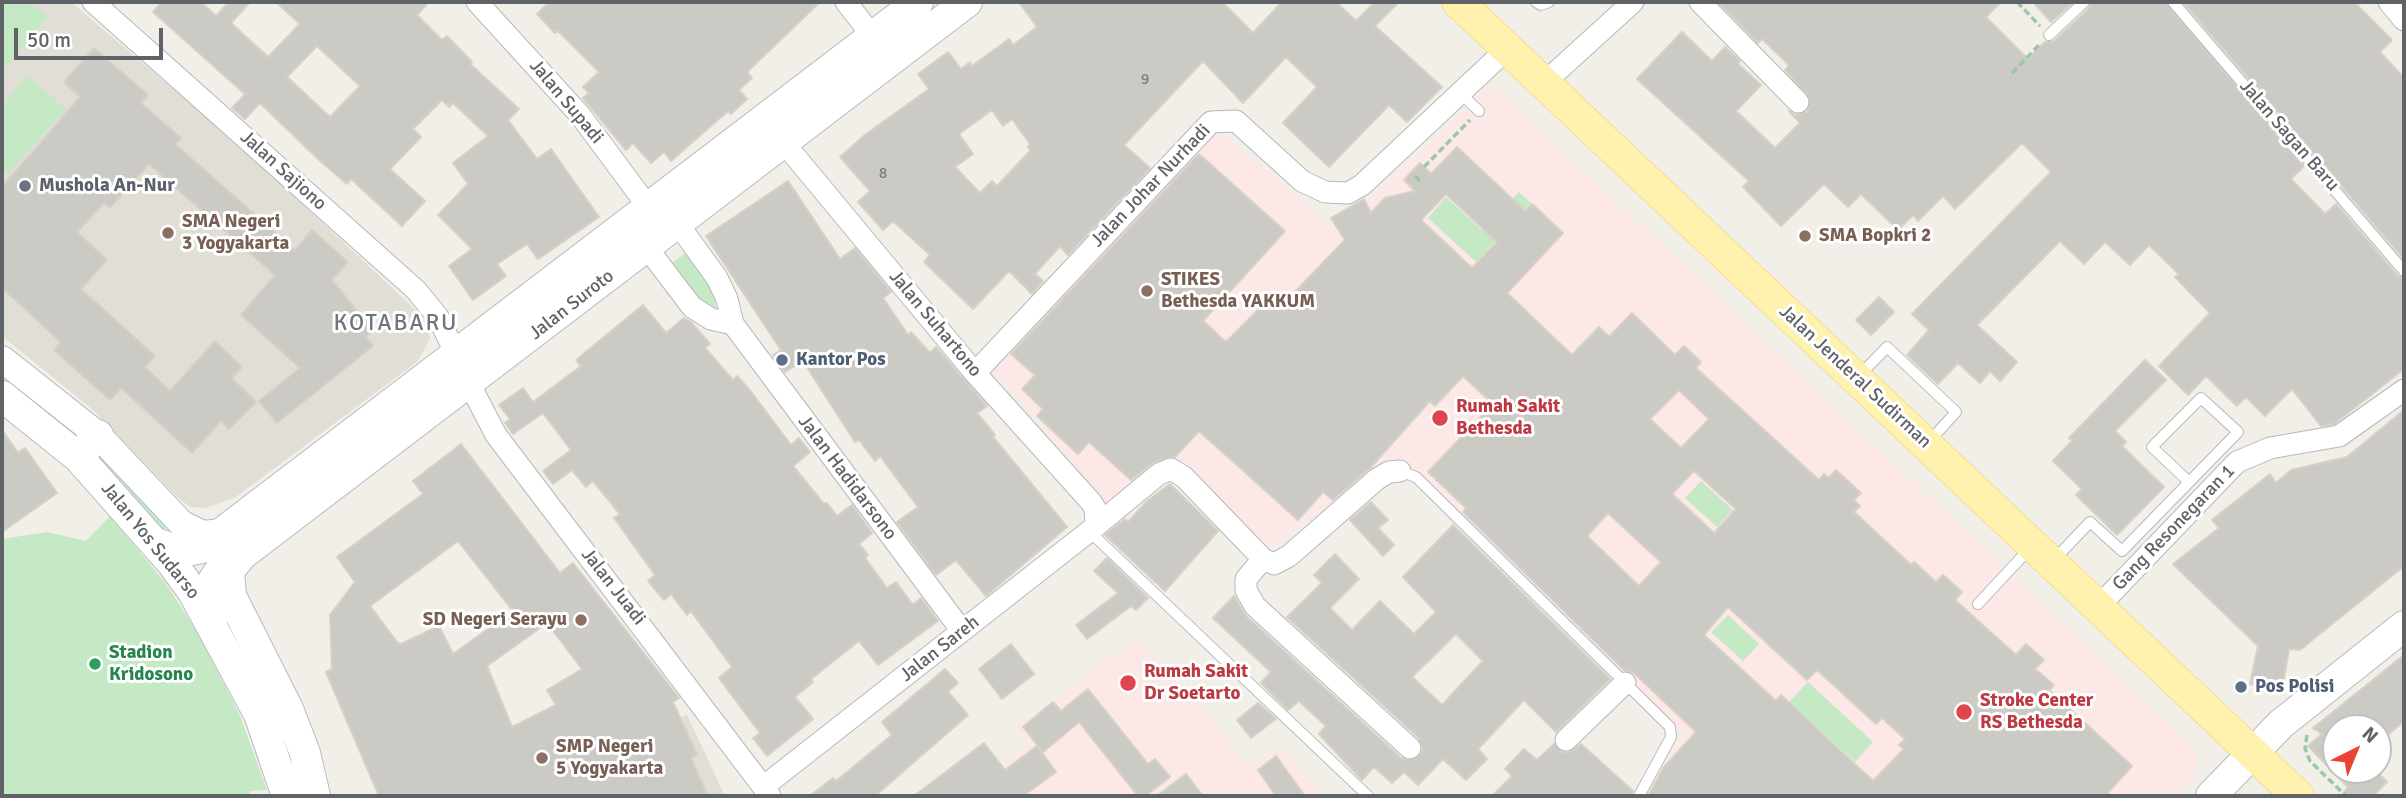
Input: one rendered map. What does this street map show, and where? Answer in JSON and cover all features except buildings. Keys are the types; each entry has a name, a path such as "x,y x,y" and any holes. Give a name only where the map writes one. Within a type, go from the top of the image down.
{"main road":[{"name":"Jalan Suroto","path":"154,542 188,552 202,548 918,2"},
{"name":"Jalan Suroto","path":"212,623 207,604 211,583 242,555 967,2"},
{"name":"Jalan Jenderal Sudirman","path":"1458,2 2298,796"},
{"name":"Jalan Yos Sudarso","path":"2,396 78,457 154,542 188,585 212,623 259,713 286,796"},
{"path":"78,457 97,435"},
{"name":"Jalan Yos Sudarso","path":"242,555 229,571 231,596 288,709 305,753 315,796"},
{"path":"2211,796 2281,724 2404,626"}],"street":[{"name":"Jalan Sajiono","path":"93,2 416,290 438,317 456,354"},
{"name":"Jalan Supadi","path":"477,2 580,115 646,210"},
{"path":"846,2 891,60"},
{"path":"1544,83 1633,2"},
{"path":"1700,2 1798,102"},
{"path":"2389,2 2404,20"},
{"name":"Jalan Johar Nurhadi","path":"975,373 1211,122 1236,121 1301,181 1316,190 1340,194 1362,184 1507,49"},
{"name":"Jalan Suhartono","path":"784,143 975,373 1091,502 1095,508 1093,528"},
{"path":"646,210 646,247 692,307 711,319 733,324"},
{"name":"Jalan Hadidarsono","path":"646,210 677,224 717,278 727,299 733,324 962,631"},
{"path":"456,354 470,383"},
{"path":"2,359 97,435 182,524 203,534 223,532"},
{"name":"Jalan Juadi","path":"470,383 496,435 764,793"},
{"name":"Gang Resonegaran 1","path":"2098,607 2237,462 2270,449 2331,440 2404,390"},
{"name":"Jalan Sareh","path":"764,793 1159,474 1171,469 1184,477 1263,559"},
{"path":"1400,471 1389,472 1377,480 1289,556 1274,565 1263,559 1246,579 1246,590 1255,606 1410,748"},
{"path":"1566,740 1625,683"}],"lane":[{"path":"1536,2 1542,5 1549,2"},
{"path":"2049,35 2084,2"},
{"name":"Jalan Sagan Baru","path":"2174,2 2404,271"},
{"path":"1460,93 1479,111"},
{"path":"1856,379 1887,347 1956,412 1926,444"},
{"path":"1978,604 2000,580 2090,522 2122,551 2238,432 2201,398 2152,447 2189,482"},
{"path":"1400,471 1416,477 1672,732 1639,796"},
{"path":"1093,528 1368,796"}],"path":[{"path":"2012,73 2049,35 2017,2"},
{"path":"1424,167 1479,111"},
{"path":"1415,176 1422,183"},
{"path":"2311,728 2306,740 2307,755 2346,796"}],"shaded area":[{"name":"SMA Negeri 3 Yogyakarta","path":"2,2 71,2 247,152 419,313 428,325 430,338 418,361 236,497 205,508 190,507 176,496 92,409 2,336"},
{"name":"Rumah Sakit Bethesda","path":"1493,85 2191,744 2197,755 2195,773 2174,796 1647,796 1658,785 1651,777 1685,734 1402,458 1266,549 1164,454 1110,506 990,366 1215,125 1339,234 1381,189"},
{"name":"Rumah Sakit Dr Soetarto","path":"1139,637 1251,767 1282,745 1324,796 962,796 1027,745 1016,728"},
{"name":"SMP Negeri 5 Yogyakarta","path":"687,715 725,796 708,796 692,760 650,778 657,796 642,796 631,773 603,786 607,796 598,796 573,745 550,756 569,796 564,796 554,774 501,796 461,796 492,782 491,778 616,717 627,740","holes":["680,719 696,755 638,781 622,745","599,729 619,769 599,778 580,739"]}],"green space":[{"path":"2,2 29,2 48,17 2,72"},
{"path":"28,76 66,109 8,174 2,168 2,105"},
{"path":"1519,192 1531,203 1476,262 1428,218 1446,197 1483,231"},
{"path":"688,251 714,294 716,308 713,310 693,299 668,266"},
{"path":"96,449 167,523 164,530 161,532 91,455"},
{"path":"1701,481 1733,510 1717,527 1685,498"},
{"name":"Stadion Kridosono","path":"110,516 164,581 198,633 239,713 267,790 250,791 249,796 2,796 2,539 47,532 86,541"},
{"path":"1728,615 1759,644 1743,661 1711,632"},
{"path":"1808,682 1873,742 1855,762 1789,702"}],"place":[{"name":"Mushola An-Nur","path":"25,186"},
{"name":"SMA Negeri 3 Yogyakarta","path":"168,233"},
{"name":"SMA Bopkri 2","path":"1805,236"},
{"name":"STIKES Bethesda YAKKUM","path":"1147,291"},
{"name":"Kantor Pos","path":"782,360"},
{"name":"Rumah Sakit Bethesda","path":"1440,418"},
{"name":"SD Negeri Serayu","path":"581,620"},
{"name":"Stadion Kridosono","path":"95,664"},
{"name":"Rumah Sakit Dr Soetarto","path":"1128,683"},
{"name":"Pos Polisi","path":"2241,687"},
{"name":"Stroke Center RS Bethesda","path":"1964,712"},
{"name":"SMP Negeri 5 Yogyakarta","path":"542,758"}],"district":[{"name":"KOTABARU","path":"396,324"}]}
